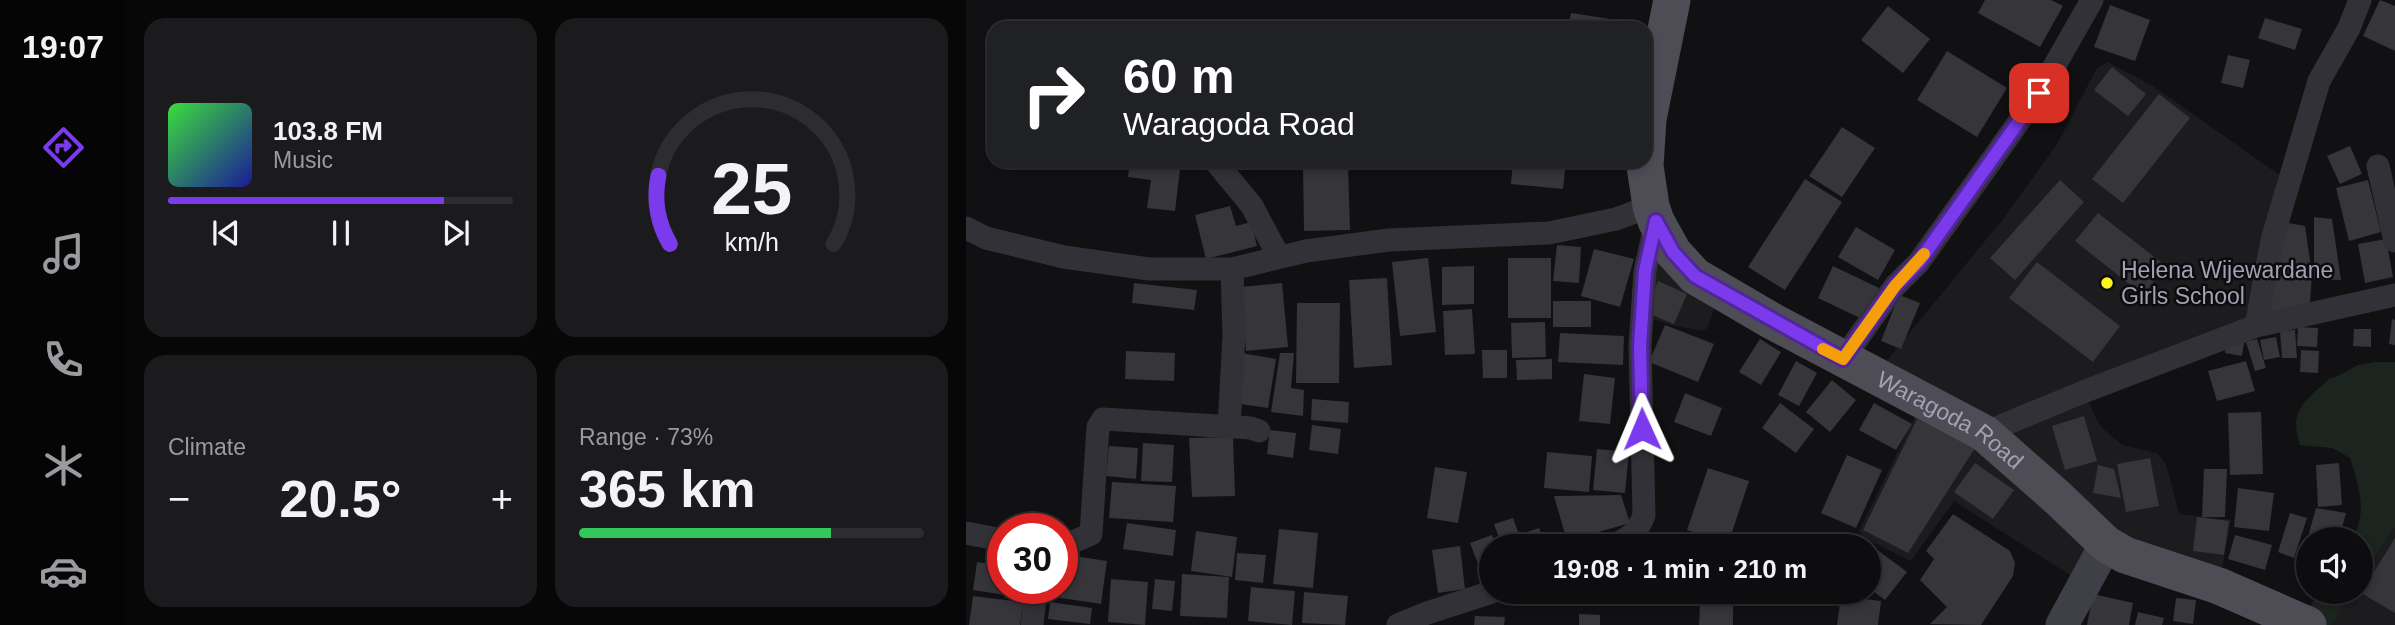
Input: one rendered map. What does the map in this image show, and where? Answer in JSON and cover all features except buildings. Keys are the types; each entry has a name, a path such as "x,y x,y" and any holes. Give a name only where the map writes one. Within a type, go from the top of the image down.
{"main road":[{"name":"Waragoda Road","path":"1652,99 1672,0"},
{"name":"Waragoda Road","path":"1645,168 1653,214 1673,252 1695,276 1843,359 1984,433 2106,544 2125,555 2219,586 2308,625"}],"street":[{"path":"1843,359 1895,286 1919,262 2039,93 2092,0"},
{"path":"2256,326 2272,240 2319,82 2349,28 2360,0"},
{"path":"2378,166 2395,241"},
{"path":"1221,168 1252,206 1279,257"},
{"path":"966,228 986,238 1064,257 1149,269 1232,269 1306,251 1389,240 1549,233 1653,214 1645,271 1640,346 1644,515 1634,534"},
{"path":"1230,427 1234,335 1232,269"},
{"path":"1984,433 2256,326 2395,295"},
{"path":"1078,540 1091,534 1098,428 1103,419 1251,428 1259,431"},
{"path":"966,533 987,537"},
{"path":"2062,625 2106,544"},
{"path":"1398,625 1479,596"},
{"path":"1032,625 1034,604"}],"shaded area":[{"name":"Helena Wijewardane Girls School","path":"2108,62 2153,86 2288,181 2256,326 2083,392 2101,427 2122,445 2157,453 2166,464 2179,514 2231,520 2219,586 2125,555 2084,584 1954,501 1911,561 1881,546 1881,534 1860,534 1859,531 1922,402 1874,376 2004,218 2057,144 2097,68"},
{"path":"1656,221 1721,292 1707,328 1703,331 1642,316"},
{"path":"2395,362 2395,528 2373,560 2373,527 2358,527 2360,499 2350,458 2332,448 2300,445 2296,423 2307,400 2330,378 2358,365"},
{"path":"2395,528 2395,625 2331,625 2345,604 2373,604 2373,560"},
{"path":"2312,604 2345,604 2331,625 2308,625 2301,622"}],"slow traffic":[{"path":"1823,349 1843,359 1878,308 1924,254"}],"place":[{"name":"Helena Wijewardane Girls School","path":"2107,283"}],"route":[{"path":"1642,429 1640,346 1645,271 1656,221 1673,252 1695,276 1843,359 1895,286 1919,262 2039,93"}]}
